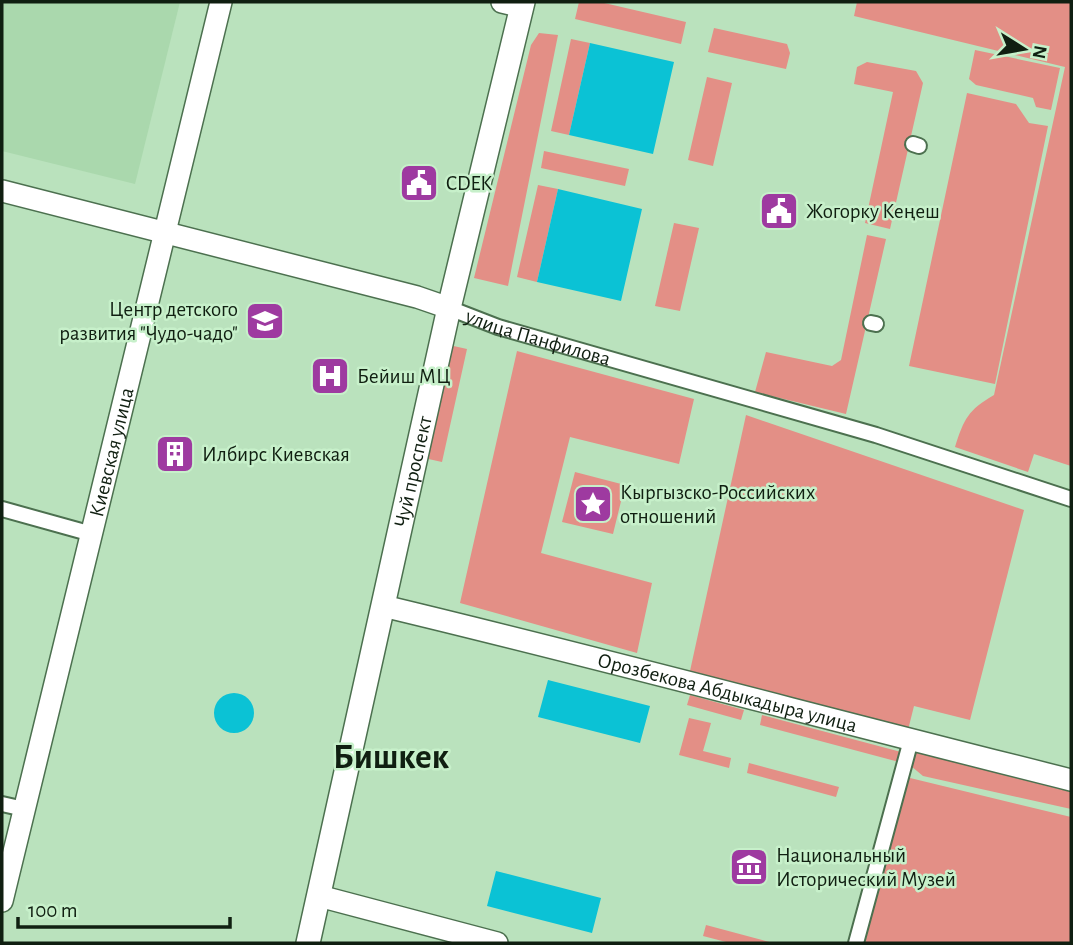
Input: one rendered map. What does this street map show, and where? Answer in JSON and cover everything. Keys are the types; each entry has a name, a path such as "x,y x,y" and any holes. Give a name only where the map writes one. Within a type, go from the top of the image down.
{"main road":[{"name":"Чуй проспект","path":"308,943 516,3"}],"street":[{"name":"Киевская улица","path":"2,901 221,2"},
{"name":"улица Панфилова","path":"2,191 417,297 498,327 866,432 1071,499"},
{"path":"2,509 92,534"},
{"name":"Орозбекова Абдыкадыра улица","path":"383,606 1071,780"},
{"path":"856,943 911,740"},
{"path":"2,804 24,809"},
{"path":"319,896 497,943"}],"shaded area":[{"path":"2,2 180,2 135,184 2,151"},
{"path":"579,2 600,2 686,22 681,44 575,19"},
{"path":"857,2 1071,2 1071,466 1034,454 1028,472 955,447 968,416 994,395 1065,67 854,16"},
{"path":"714,28 787,44 790,53 786,69 708,52"},
{"path":"539,33 558,35 508,286 474,278 531,45"},
{"path":"571,39 590,43 569,135 551,131"},
{"path":"975,50 1060,68 1051,110 1036,107 1033,98 976,85 969,79"},
{"path":"867,62 916,71 923,83 890,229 865,223 893,92 854,84 857,67"},
{"path":"707,77 732,83 713,166 688,160"},
{"path":"967,93 1016,104 1029,123 1048,126 995,384 909,366"},
{"path":"544,151 629,169 625,186 541,168"},
{"path":"538,185 558,189 537,282 517,277"},
{"path":"674,223 699,228 680,311 655,306"},
{"path":"867,235 886,239 846,414 755,392 766,352 832,366 841,360"},
{"path":"449,345 467,349 442,462 424,458"},
{"path":"517,351 694,399 679,464 570,437 541,553 652,583 637,653 460,603"},
{"path":"746,415 1024,510 970,720 914,706 908,730 690,671"},
{"path":"575,472 625,485 613,534 562,522"},
{"path":"690,695 744,710 741,720 687,705"},
{"path":"762,715 901,752 899,762 760,725"},
{"path":"689,718 711,723 703,751 731,758 729,768 679,755"},
{"path":"915,752 1071,792 1071,809 923,776 911,766"},
{"path":"749,763 839,787 836,797 747,773"},
{"path":"906,777 1071,817 1071,943 865,943"},
{"path":"706,925 773,943 730,943 703,936"}],"water":[{"path":"590,43 674,62 653,154 569,135"},
{"path":"558,189 642,209 621,301 537,282"},
{"path":"548,680 650,706 640,743 538,717"},
{"path":"234,693 242,694 248,699 253,705 253,721 248,727 242,732 234,733 226,732 220,727 215,721 214,713 215,705 220,699 226,694"},
{"path":"496,871 601,898 592,933 487,906"}],"place":[{"name":"CDEK","path":"419,183"},
{"name":"Жогорку Кеңеш","path":"779,211"},
{"name":"Центр детского развития \"Чудо-чадо\"","path":"265,321"},
{"name":"Бейиш МЦ","path":"330,376"},
{"name":"Илбирс Киевская","path":"175,454"},
{"name":"Кыргызско-Российских отношений","path":"593,504"},
{"name":"Национальный Исторический Музей","path":"749,867"}],"district":[{"name":"Бишкек","path":"391,757"}]}
